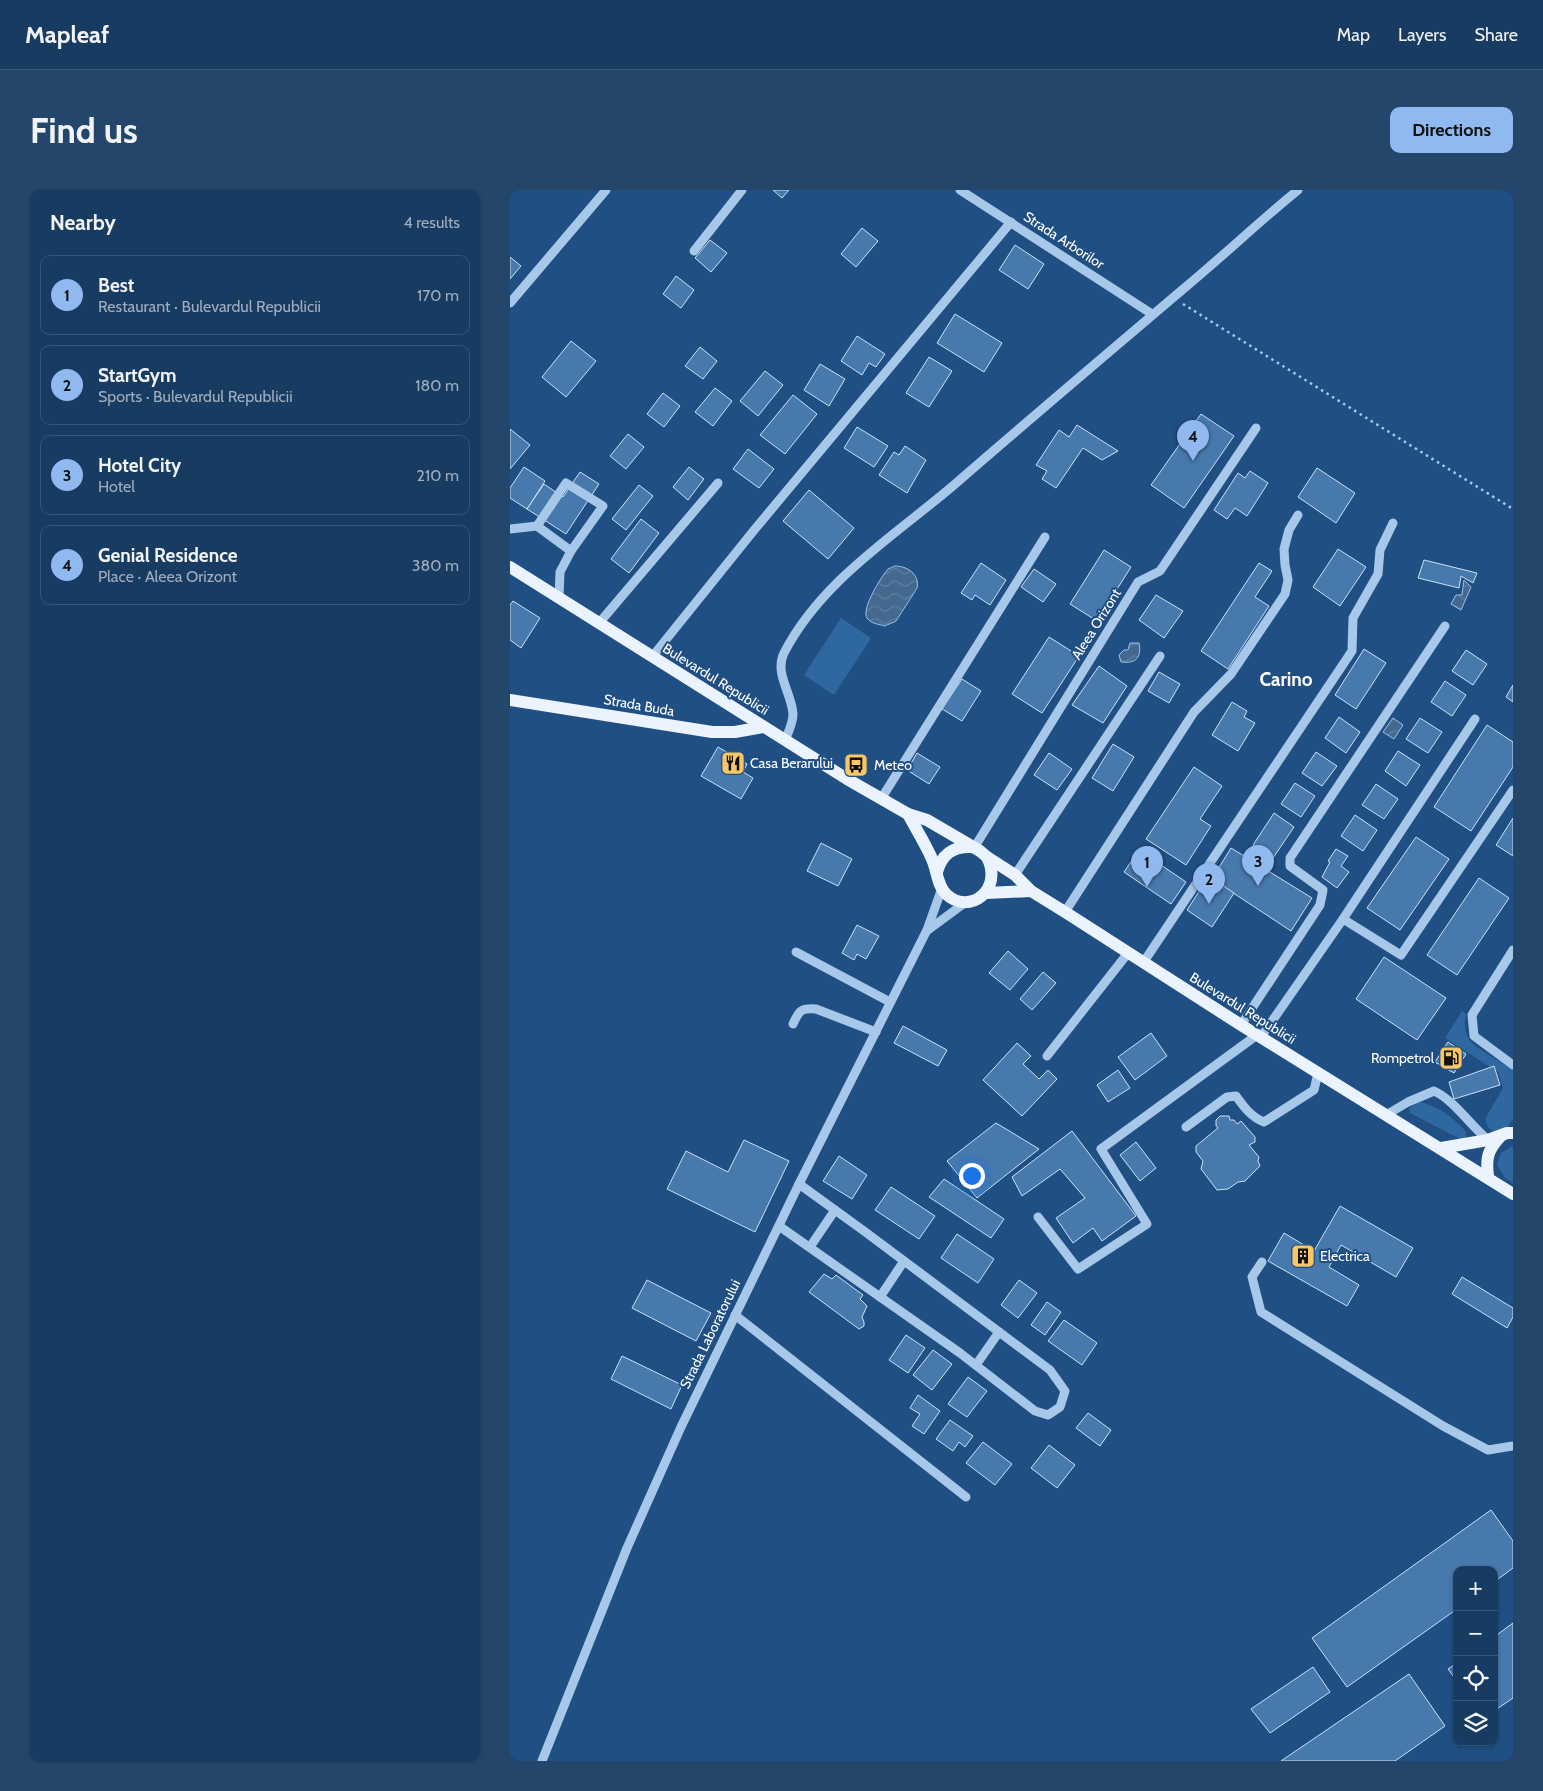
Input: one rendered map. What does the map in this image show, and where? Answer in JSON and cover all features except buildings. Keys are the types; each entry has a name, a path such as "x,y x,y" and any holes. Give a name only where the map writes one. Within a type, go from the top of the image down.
{"main road":[{"name":"Bulevardul Republicii","path":"510,566 763,727 881,799 908,814 928,820 973,847 1016,875 1031,891 1143,963 1513,1194"},
{"name":"Strada Buda","path":"510,700 712,732 735,732 763,727"},
{"path":"908,814 922,838 942,888 952,898 966,902 986,892 991,884 993,875 992,866 987,857"},
{"path":"937,872 940,862 953,849 962,846 973,847"},
{"path":"986,892 1031,891"},
{"path":"1441,1148 1504,1133"},
{"path":"1488,1177 1488,1155 1492,1146 1504,1133"}],"street":[{"path":"510,303 606,190"},
{"path":"694,252 742,190"},
{"name":"Strada Arborilor","path":"960,190 1152,314"},
{"path":"785,740 792,725 793,714 784,682 782,669 783,655 823,597 879,546 952,487 1298,190"},
{"path":"652,657 754,529 1011,222"},
{"name":"Aleea Orizont","path":"973,847 1138,582 1160,571 1256,428"},
{"path":"537,526 566,483 603,506 571,551 560,572 559,597"},
{"path":"600,622 718,483"},
{"path":"1065,912 1194,712 1231,674 1285,594 1288,580 1284,565 1284,549 1289,530 1298,515"},
{"path":"1143,963 1352,651 1353,618 1378,574 1380,550 1393,523"},
{"path":"510,529 537,526 571,551"},
{"path":"881,799 1045,537"},
{"path":"1241,1025 1320,905 1323,890 1290,866 1290,858 1445,626"},
{"path":"1016,875 1160,656"},
{"path":"1038,1217 1078,1270 1147,1224 1101,1149 1259,1036 1343,919 1475,719"},
{"path":"1343,919 1401,954 1513,790"},
{"name":"Strada Laboratorului","path":"542,1761 627,1548 681,1427 799,1184 928,930 942,888"},
{"path":"928,930 966,902"},
{"path":"1513,950 1472,1015 1474,1036 1513,1065"},
{"path":"796,952 890,1002"},
{"path":"1047,1056 1128,953"},
{"path":"793,1024 798,1013 805,1008 816,1009 876,1032"},
{"path":"1186,1127 1228,1097 1236,1096 1246,1110 1256,1119 1264,1122 1314,1090 1318,1073"},
{"path":"1386,1115 1408,1102 1434,1091 1444,1096 1476,1130 1504,1133"},
{"path":"779,1226 976,1365 1035,1410 1048,1415 1060,1407 1065,1391 1050,1370 799,1184"},
{"path":"810,1247 835,1210"},
{"path":"880,1297 904,1261"},
{"path":"1262,1262 1252,1277 1262,1312 1450,1430 1488,1450 1513,1446"},
{"path":"735,1316 966,1498"},
{"path":"976,1365 1000,1332"}],"path":[{"path":"1173,297 1513,509"}],"shaded area":[{"path":"841,618 871,638 834,695 804,675"},
{"path":"1462,1011 1466,1014 1465,1029 1472,1043 1513,1070 1513,1119 1507,1128 1496,1134 1488,1127 1485,1119 1503,1088 1498,1072 1445,1038"},
{"path":"1420,1102 1433,1106 1451,1117 1466,1132 1466,1138 1462,1140 1410,1113 1409,1109"},
{"path":"1513,1146 1513,1183 1505,1178 1497,1165 1501,1153"}],"water":[{"path":"895,566 904,567 915,575 917,588 896,621 885,626 873,623 867,618 866,614 869,601 888,569"},
{"path":"1464,580 1471,587 1461,610 1451,604 1456,595 1462,595"},
{"path":"1130,643 1139,643 1139,656 1131,662 1121,662 1119,655 1124,650 1128,650"},
{"path":"1393,718 1403,725 1394,739 1383,732"}],"place":[{"name":"Genial Residence","path":"1193,461"},
{"name":"Casa Berarului","path":"733,763"},
{"name":"Meteo","path":"856,765"},
{"name":"Hotel City","path":"1258,886"},
{"name":"Best","path":"1147,887"},
{"name":"StartGym","path":"1209,904"},
{"name":"Rompetrol","path":"1451,1058"},
{"name":"Electrica","path":"1303,1256"}],"district":[{"name":"Carino","path":"1286,679"}]}
